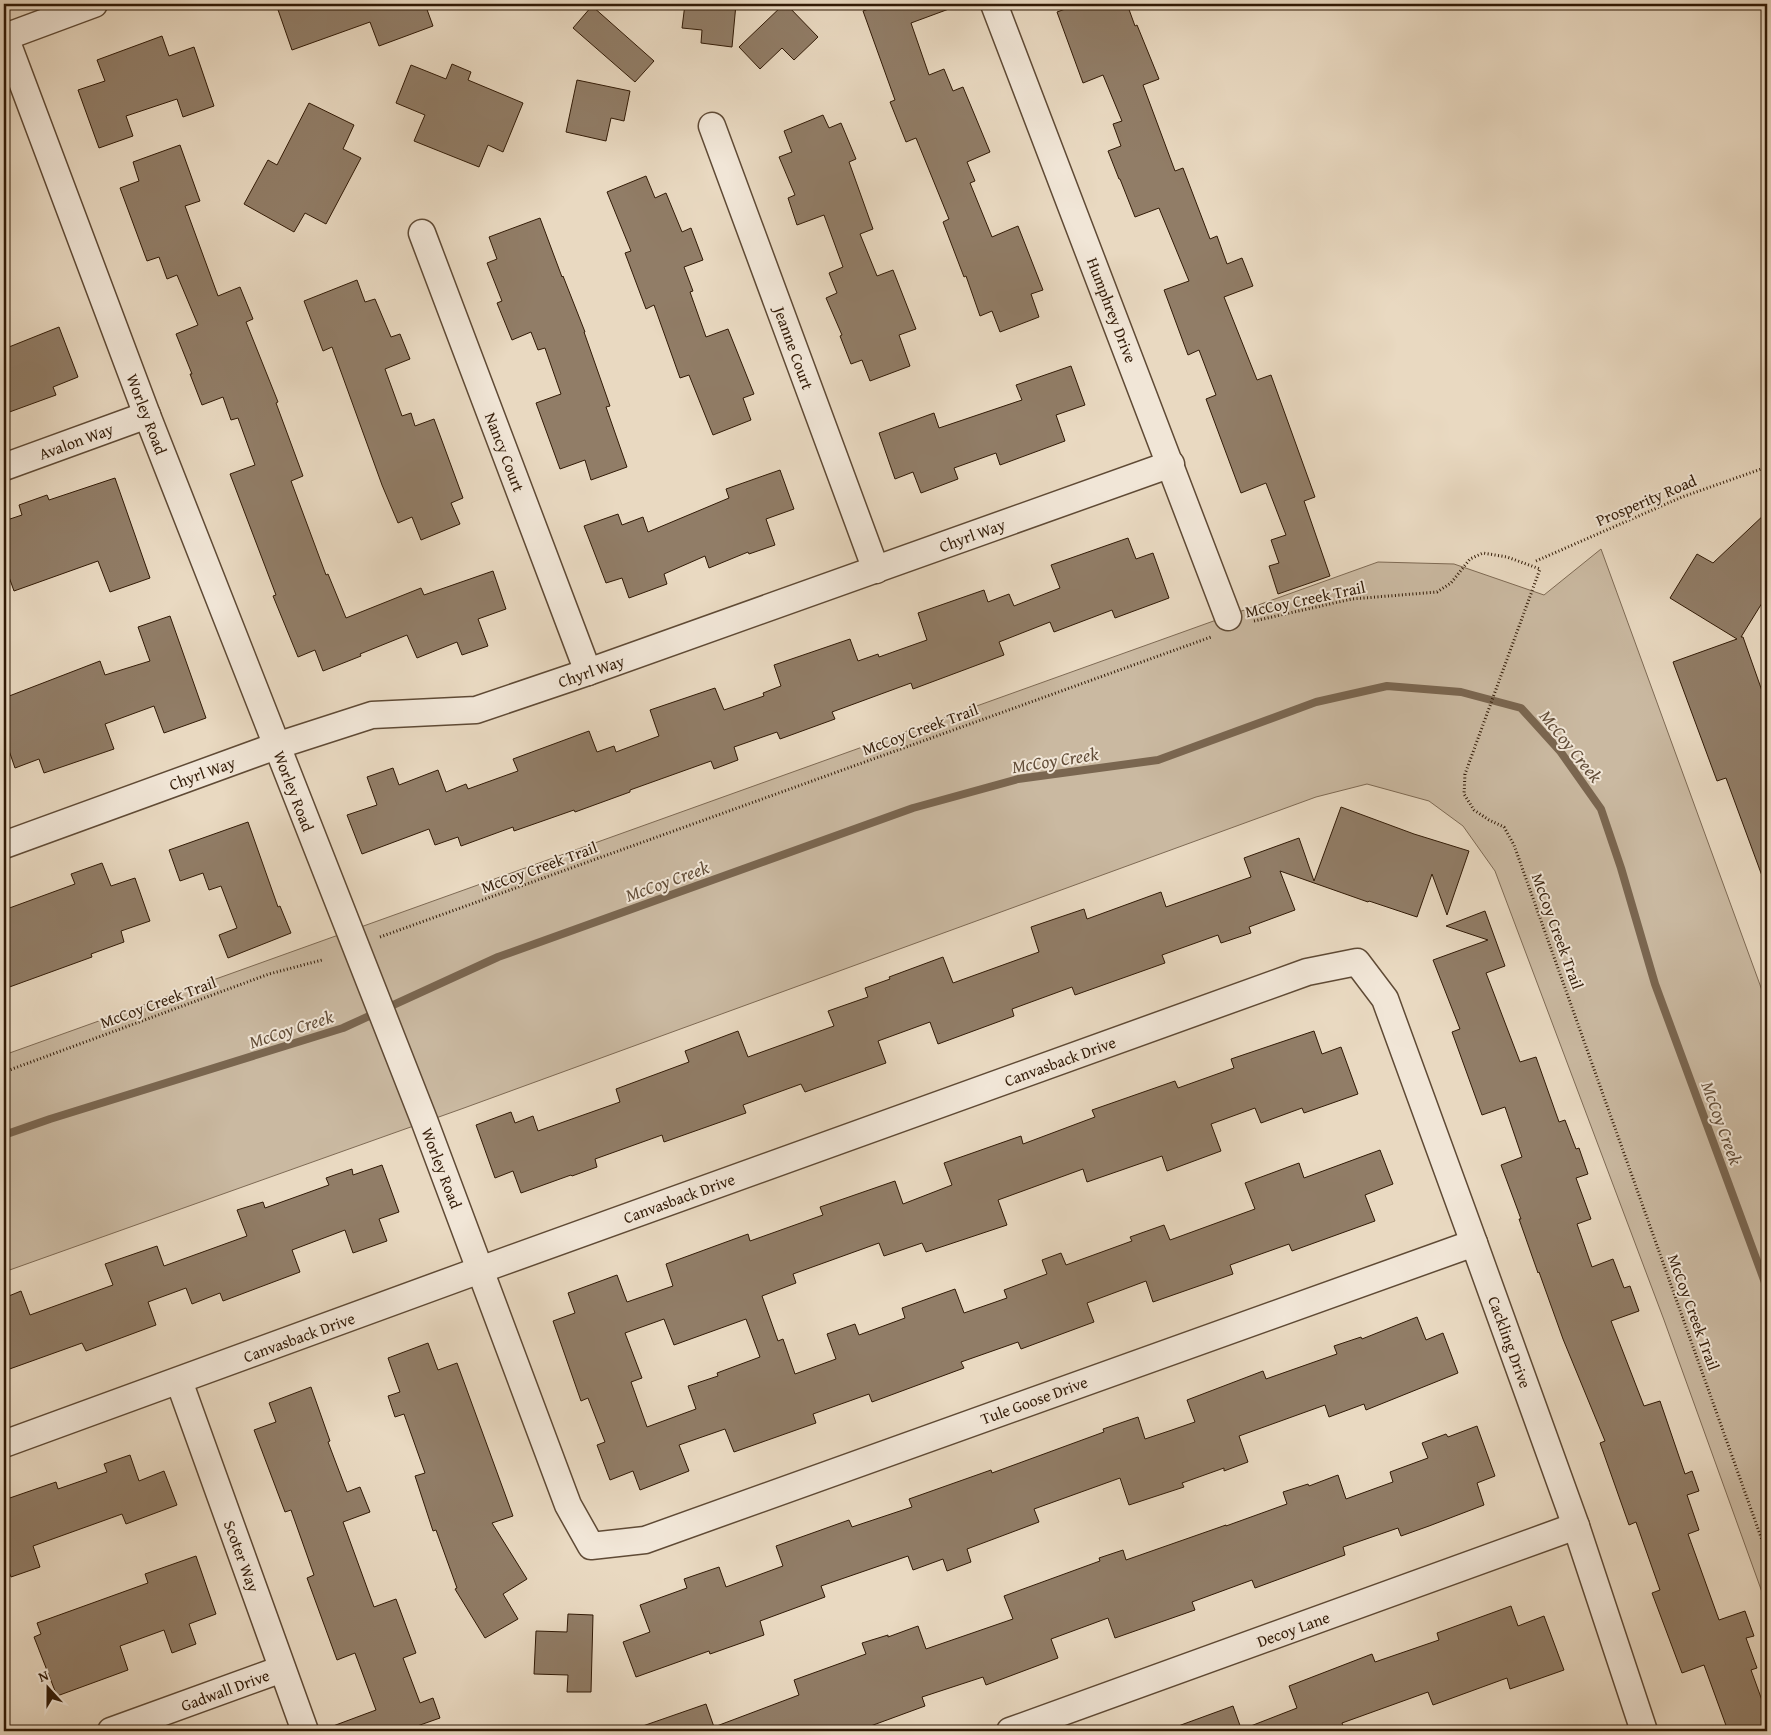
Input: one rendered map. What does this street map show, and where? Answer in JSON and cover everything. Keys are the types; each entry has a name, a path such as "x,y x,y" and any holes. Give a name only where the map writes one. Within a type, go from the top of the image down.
{"street":[{"path":"4,35 94,4"},
{"name":"Humphrey Drive","path":"994,4 1231,625"},
{"name":"Worley Road","path":"4,35 147,415 276,746 368,948 424,1120 568,1505 591,1546"},
{"name":"Jeanne Court","path":"712,126 876,570"},
{"name":"Nancy Court","path":"422,232 588,672"},
{"name":"Avalon Way","path":"4,467 147,415"},
{"name":"Chyrl Way","path":"4,845 276,746 372,715 476,710 588,672 1171,464"},
{"name":"Cackling Drive","path":"1357,962 1385,999 1576,1526 1644,1731"},
{"name":"Canvasback Drive","path":"4,1444 1307,972 1357,962"},
{"name":"Tule Goose Drive","path":"591,1546 645,1540 1474,1243"},
{"name":"Scoter Way","path":"179,1381 305,1731"},
{"name":"Decoy Lane","path":"1010,1731 1576,1526"},
{"name":"Gadwall Drive","path":"111,1731 282,1669"}],"path":[{"name":"Prosperity Road","path":"1536,561 1682,497 1767,467"},
{"name":"McCoy Creek Trail","path":"368,948 1231,625 1352,599 1438,592 1451,582 1470,559 1483,553 1507,557 1540,569 1465,774 1464,794 1474,810 1504,827 1514,846 1767,1554"},
{"name":"McCoy Creek Trail","path":"4,1072 269,974 322,960"}],"shaded area":[{"path":"1601,549 1767,1004 1767,1606 1664,1320 1495,871 1463,826 1429,801 1367,784 1316,797 464,1108 4,1272 4,1055 1378,562 1454,564 1544,595"}],"building":[{"path":"276,4 425,4 433,26 379,46 370,22 292,50"},
{"path":"685,4 736,4 732,47 701,43 702,30 682,28"},
{"path":"784,4 818,37 794,60 782,48 760,69 739,47"},
{"path":"882,4 956,4 957,6 911,23 929,75 944,69 953,91 963,87 990,152 967,162 975,181 970,183 992,237 1018,226 1043,290 1031,294 1039,317 1000,332 992,311 980,316 966,276 964,277 943,222 949,219 916,138 906,142 890,102 895,100 863,11"},
{"path":"1079,4 1127,4 1159,79 1143,85 1175,171 1183,168 1210,239 1217,236 1227,264 1242,258 1253,286 1224,297 1257,380 1271,375 1315,497 1304,501 1330,576 1278,594 1269,566 1279,563 1271,540 1286,535 1266,483 1241,493 1206,399 1216,395 1199,350 1188,355 1164,290 1189,281 1159,208 1135,217 1108,151 1121,146 1113,124 1122,121 1103,75 1083,83 1057,12"},
{"path":"592,6 654,61 635,82 573,28"},
{"path":"162,36 169,56 194,47 214,106 183,117 177,99 126,116 133,136 99,148 78,90 105,81 97,60"},
{"path":"452,64 471,72 468,80 523,103 503,152 488,145 479,167 414,141 425,115 396,103 411,65 446,79"},
{"path":"577,80 630,91 624,121 611,118 606,141 566,132"},
{"path":"309,103 354,125 343,149 361,158 326,224 305,213 294,232 244,204 268,160 277,165"},
{"path":"823,115 829,128 841,123 856,159 849,162 873,229 860,234 877,276 893,270 916,329 899,335 910,366 870,381 862,360 851,364 840,336 842,335 826,298 837,293 829,273 843,267 824,215 797,225 788,198 795,195 779,157 792,152 784,131"},
{"path":"180,145 200,201 185,206 218,296 240,287 253,319 246,322 278,402 276,403 303,476 291,481 326,575 328,574 346,618 421,588 424,595 493,571 506,609 478,619 488,646 462,655 457,642 417,658 407,635 323,671 315,650 298,657 273,596 276,595 230,474 255,465 238,418 231,420 223,397 202,405 176,334 198,325 177,275 167,279 159,257 147,261 120,188 139,181 133,162"},
{"path":"646,176 655,198 666,193 682,232 691,228 703,260 684,267 693,291 690,292 706,337 728,329 754,394 743,398 751,420 713,435 689,375 680,378 654,305 646,309 625,253 631,251 607,192"},
{"path":"540,218 585,332 610,406 606,407 627,467 591,480 585,460 560,469 536,403 561,394 545,348 538,350 531,332 512,340 497,303 502,301 487,263 497,259 489,237"},
{"path":"357,280 365,302 375,299 391,337 400,334 410,359 385,369 402,416 411,413 415,426 434,419 463,498 451,503 460,524 421,540 412,517 398,523 382,485 332,347 323,351 304,301"},
{"path":"59,327 78,377 53,387 56,395 4,414 4,349"},
{"path":"1071,366 1085,405 1056,415 1065,441 1000,465 996,453 954,468 958,479 921,493 913,472 895,479 879,433 934,413 939,428 1022,400 1016,385"},
{"path":"780,470 794,509 766,519 775,545 749,554 748,552 709,568 705,556 664,574 667,584 629,598 622,578 606,583 584,526 618,514 622,525 643,517 648,532 729,498 726,489"},
{"path":"115,478 150,578 110,592 98,561 14,591 4,563 4,521 22,515 19,505 47,495 49,500"},
{"path":"1767,512 1767,595 1741,637 1743,637 1767,705 1767,883 1765,884 1726,778 1717,781 1673,662 1737,639 1670,598 1697,554 1713,563"},
{"path":"1128,538 1136,559 1153,553 1169,598 1115,618 1112,610 1054,632 1050,622 999,642 1004,655 913,689 911,683 832,712 835,719 780,739 777,732 734,747 738,760 714,769 711,761 575,812 574,810 514,831 513,827 461,846 458,837 435,845 429,829 362,854 347,815 377,805 367,777 393,768 399,785 438,770 446,792 466,784 468,789 518,771 513,759 589,731 597,752 614,746 616,752 659,736 650,710 715,688 724,710 764,696 763,693 781,686 774,665 850,639 858,661 878,654 879,657 927,640 918,613 984,590 988,602 1009,594 1014,606 1060,588 1051,565"},
{"path":"170,616 206,718 164,733 154,706 105,724 114,749 44,773 39,759 15,768 4,736 4,698 100,661 105,675 150,661 138,627"},
{"path":"1341,807 1414,834 1469,851 1447,915 1432,874 1417,917 1280,871 1295,910 1249,927 1251,933 1221,943 1218,935 1162,955 1165,963 1075,995 1072,987 1012,1009 1014,1016 938,1044 930,1022 878,1041 886,1063 805,1092 801,1084 743,1105 746,1113 664,1142 662,1135 595,1159 597,1167 521,1193 513,1171 495,1178 476,1125 511,1112 515,1123 533,1116 538,1131 620,1102 616,1089 689,1062 685,1051 738,1031 748,1057 834,1026 828,1011 868,997 865,988 890,979 889,977 943,957 953,983 1039,952 1031,927 1084,909 1087,919 1161,892 1166,907 1251,877 1244,858 1299,838 1314,881"},
{"path":"248,822 278,907 280,906 291,933 228,958 219,935 237,928 221,886 209,890 203,873 180,881 169,850"},
{"path":"102,863 111,886 135,878 150,921 121,931 124,942 91,954 92,957 4,989 4,910 75,884 71,874"},
{"path":"1485,911 1505,966 1486,973 1520,1062 1536,1057 1559,1122 1565,1120 1576,1149 1579,1148 1588,1174 1576,1178 1591,1219 1577,1224 1592,1267 1613,1259 1624,1288 1630,1286 1639,1311 1611,1321 1644,1406 1660,1401 1685,1474 1692,1471 1699,1491 1687,1495 1699,1530 1688,1534 1719,1620 1745,1611 1754,1636 1746,1638 1757,1668 1751,1670 1767,1714 1767,1731 1728,1731 1704,1665 1682,1673 1652,1593 1660,1590 1636,1522 1629,1525 1600,1443 1605,1441 1538,1273 1501,1165 1522,1157 1505,1107 1482,1115 1452,1032 1460,1029 1433,960 1488,940 1446,926"},
{"path":"1314,1031 1322,1054 1341,1047 1358,1094 1304,1113 1302,1108 1261,1123 1255,1108 1211,1124 1221,1151 1167,1171 1162,1156 1087,1182 1083,1169 998,1200 1007,1225 926,1252 922,1243 884,1256 879,1243 793,1274 796,1283 762,1296 778,1341 783,1339 795,1374 836,1359 827,1334 855,1324 859,1335 905,1318 902,1308 955,1289 964,1313 1007,1298 1004,1290 1047,1274 1042,1260 1061,1253 1066,1265 1132,1241 1130,1237 1164,1225 1170,1240 1255,1209 1245,1183 1299,1163 1304,1178 1380,1150 1393,1184 1365,1195 1375,1221 1292,1251 1289,1244 1230,1265 1233,1274 1153,1302 1146,1281 1087,1303 1094,1322 1021,1349 1018,1342 961,1362 964,1368 872,1402 869,1394 813,1414 816,1423 734,1452 725,1429 679,1445 689,1471 640,1490 633,1471 610,1480 597,1445 605,1442 588,1398 581,1401 553,1321 575,1313 568,1293 617,1275 627,1302 673,1286 666,1264 748,1234 750,1241 823,1215 820,1207 895,1181 903,1204 952,1185 944,1163 1021,1136 1023,1144 1095,1117 1092,1110 1175,1081 1178,1088 1234,1068 1231,1059","holes":["664,1319 674,1345 746,1319 760,1357 717,1373 718,1376 688,1386 696,1409 647,1427 631,1382 642,1378 625,1333"]},
{"path":"382,1165 399,1212 379,1219 387,1241 353,1253 345,1230 292,1250 300,1272 223,1301 220,1293 192,1304 186,1288 148,1302 156,1325 86,1351 82,1343 4,1371 4,1298 21,1291 30,1315 113,1285 105,1264 157,1246 164,1266 247,1236 237,1210 263,1202 265,1208 329,1185 326,1178 352,1169 353,1175"},
{"path":"1417,1317 1426,1340 1443,1333 1458,1373 1366,1410 1364,1404 1329,1417 1325,1405 1239,1436 1248,1462 1224,1471 1224,1468 1182,1483 1184,1487 1129,1505 1120,1478 1034,1509 1039,1522 967,1549 971,1562 947,1571 943,1559 913,1570 908,1556 821,1586 825,1597 760,1621 764,1635 710,1654 709,1651 636,1677 623,1642 650,1632 640,1605 687,1588 684,1579 719,1567 726,1587 783,1566 776,1546 849,1520 852,1527 912,1507 909,1499 991,1470 992,1473 1104,1432 1103,1429 1138,1417 1145,1439 1195,1422 1187,1400 1263,1371 1266,1379 1337,1354 1334,1346 1361,1337 1362,1339"},
{"path":"428,1343 438,1370 457,1363 513,1516 492,1523 527,1579 503,1594 518,1619 485,1638 455,1589 457,1588 436,1530 433,1531 415,1476 425,1473 404,1414 395,1417 388,1396 400,1392 388,1358"},
{"path":"311,1387 330,1441 328,1442 347,1492 360,1487 370,1512 343,1522 374,1607 396,1599 416,1653 403,1658 420,1703 433,1698 440,1718 403,1731 326,1731 325,1729 376,1710 355,1653 337,1660 307,1578 314,1575 291,1510 285,1512 254,1430 276,1422 269,1403"},
{"path":"1477,1426 1495,1476 1477,1483 1484,1505 1429,1526 1401,1536 1398,1528 1343,1547 1345,1555 1255,1588 1252,1580 1192,1602 1195,1610 1115,1638 1108,1618 1051,1639 1058,1658 986,1685 983,1677 922,1697 925,1706 857,1731 637,1731 637,1728 706,1704 714,1727 799,1695 794,1680 866,1654 862,1643 888,1635 888,1637 918,1626 926,1649 1013,1619 1004,1596 1100,1561 1099,1558 1123,1550 1126,1560 1287,1504 1283,1492 1308,1484 1309,1486 1338,1475 1346,1499 1393,1482 1390,1472 1428,1458 1422,1443 1446,1434 1448,1437"},
{"path":"130,1455 139,1481 164,1471 177,1505 126,1524 122,1514 33,1546 40,1567 11,1577 4,1558 4,1500 56,1482 58,1489 107,1472 104,1464"},
{"path":"196,1556 216,1614 189,1624 196,1644 172,1653 164,1630 120,1646 128,1670 57,1696 34,1637 41,1634 37,1623 148,1583 145,1574"},
{"path":"1511,1606 1518,1626 1544,1616 1564,1670 1510,1689 1507,1678 1433,1705 1428,1692 1342,1723 1345,1731 1243,1731 1243,1729 1297,1708 1289,1686 1372,1654 1375,1662 1439,1640 1437,1633"},
{"path":"568,1614 593,1615 591,1692 567,1692 568,1675 534,1674 536,1631 567,1632"},
{"path":"1233,1706 1242,1731 1171,1731 1170,1729"}],"waterway":[{"name":"McCoy Creek","path":"4,1135 343,1028 498,957 913,808 1018,779 1158,760 1316,702 1387,686 1461,692 1521,708 1560,751 1601,809 1621,868 1655,984 1767,1288"}]}
